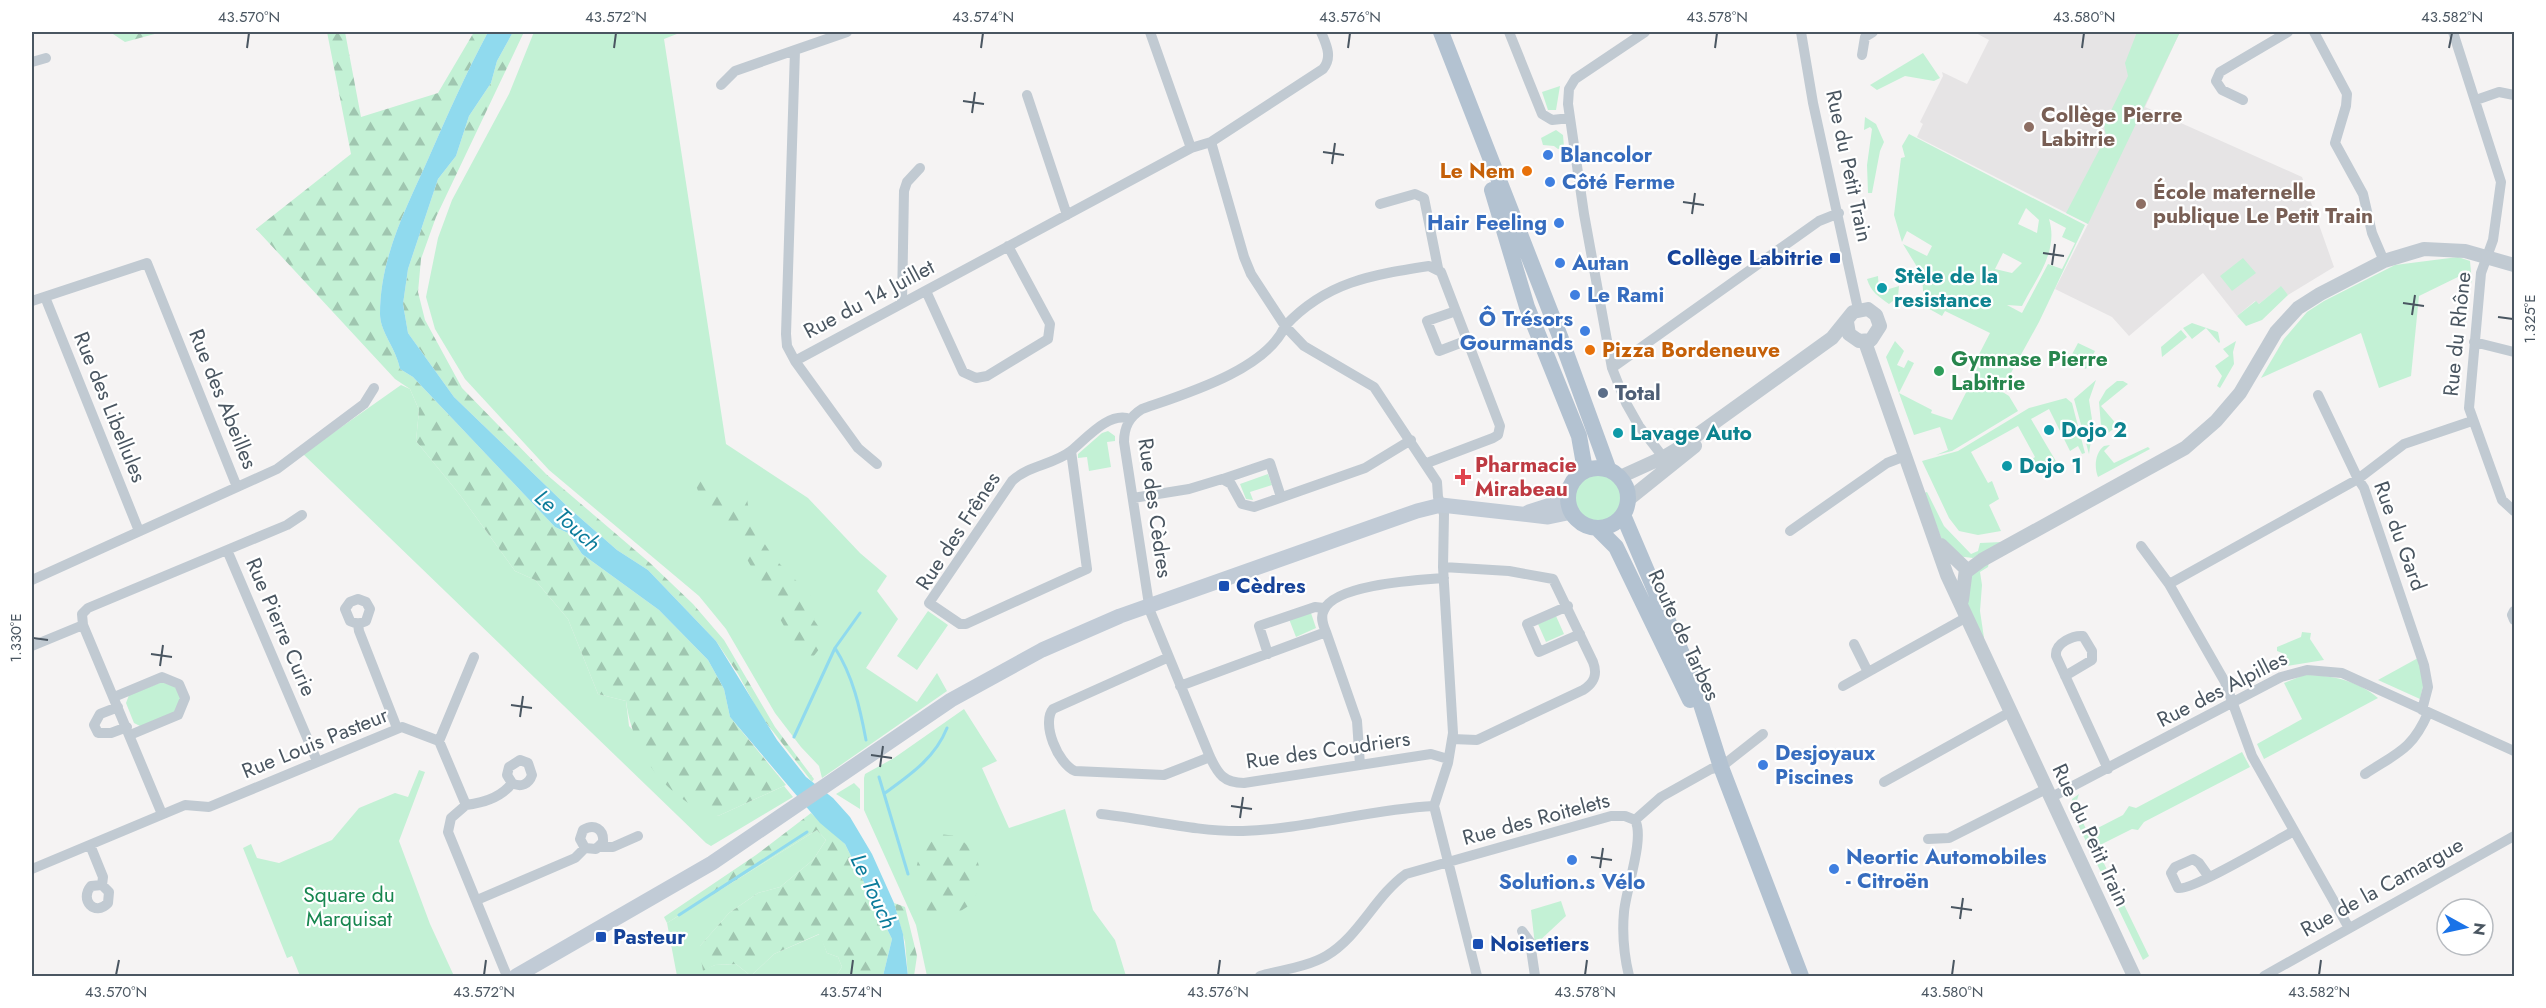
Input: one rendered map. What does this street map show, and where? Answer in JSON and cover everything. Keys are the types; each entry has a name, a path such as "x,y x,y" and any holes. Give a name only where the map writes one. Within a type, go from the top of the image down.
{"main road":[{"name":"Route de Tarbes","path":"1441,32 1614,473 1627,487 1626,507 1694,682 1720,766 1801,976"},
{"name":"Route de Tarbes","path":"1483,142 1491,185 1527,307 1579,436 1585,470"},
{"path":"1526,513 1554,504 1568,495 1577,476 1585,470 1596,467 1614,473"},
{"path":"516,976 656,897 792,809 951,700 993,676 1090,628 1399,516 1441,505 1548,517 1572,512 1568,495"},
{"path":"1598,528 1608,527 1626,507"},
{"name":"Route de Tarbes","path":"1572,512 1578,520 1598,528 1617,547 1720,766"}],"street":[{"path":"721,85 735,70 847,32"},
{"path":"1150,32 1191,148"},
{"path":"1322,32 1328,51 1327,64 1323,69 1212,142 1244,257 1251,274 1285,326 1300,344 1374,387 1427,463 1437,482 1444,514 1443,572 1450,749 1434,806 1477,976"},
{"path":"1509,32 1542,114 1552,120 1570,118"},
{"path":"1645,32 1573,82 1568,96 1584,214 1612,368 1626,403 1639,426 1667,462"},
{"name":"Rue du Petit Train","path":"1801,32 1813,103 1839,213 1858,309"},
{"path":"1862,55 1865,37 1873,32"},
{"path":"2243,100 2222,90 2216,81 2220,72 2288,32"},
{"path":"2314,32 2347,94 2336,143 2363,194 2372,232 2384,261"},
{"name":"Rue du Rhône","path":"2453,32 2501,182 2493,240 2481,273 2469,408 2502,500 2514,511"},
{"name":"Rue du 14 Juillet","path":"795,50 786,334 788,346 795,361 1191,148 1212,142"},
{"path":"32,62 46,58"},
{"path":"2476,100 2499,92 2514,95"},
{"path":"1027,95 1067,215"},
{"path":"902,303 904,191 907,182 920,168"},
{"path":"1380,204 1415,194 1424,198 1438,268 1499,421 1500,432 1493,438 1427,463"},
{"path":"1612,368 1819,221 1839,213"},
{"path":"926,291 963,372 976,378 996,371 1047,339 1051,332 1050,324 1008,246"},
{"path":"1958,571 2185,448 2216,421 2240,393 2262,352 2298,308 2384,261 2424,249 2452,249 2514,265"},
{"name":"Rue des Abeilles","path":"32,301 147,263 237,487 32,579"},
{"name":"Rue des Cèdres","path":"1149,605 1124,438 1130,418 1142,409 1222,379 1274,345 1294,316 1342,284 1425,266 1438,268"},
{"name":"Rue des Libellules","path":"45,297 139,531"},
{"path":"1614,473 1667,462 1837,346 1875,336 1879,320 1868,309 1858,309 1832,338 1667,462 1626,507"},
{"path":"1456,310 1427,321 1438,351 1468,340"},
{"path":"1847,322 1847,328 1859,340"},
{"name":"Rue du Petit Train","path":"1859,340 1936,540 1958,571 1965,611 2134,976"},
{"path":"2474,342 2514,352"},
{"path":"795,361 858,448 877,464"},
{"path":"237,487 277,469 364,404 374,387"},
{"path":"2318,395 2358,479 2404,444 2472,421"},
{"path":"1071,450 1106,422 1121,417 1130,418"},
{"path":"1220,480 1231,483 1240,502 1247,507 1281,498 1365,468 1411,440"},
{"name":"Rue des Frênes","path":"1071,450 1088,569 966,624 958,622 929,603 1012,481 1024,471 1053,462 1071,450"},
{"path":"1790,531 1887,463 1905,456"},
{"path":"1133,498 1189,489 1270,463 1281,498"},
{"name":"Rue du Gard","path":"2169,584 2358,479 2364,488 2424,665 2428,687 2425,712 2417,737 2408,747 2365,774"},
{"path":"227,550 288,525 302,515"},
{"path":"2141,546 2169,584 2224,682 2252,756 2349,928"},
{"name":"Rue Pierre Curie","path":"82,625 82,614 88,608 227,550 317,761"},
{"path":"1268,654 1259,626 1314,607 1324,608 1339,598 1375,585 1470,567 1548,577 1556,582 1568,606 1580,634 1539,652 1527,624 1568,606"},
{"name":"Rue des Coudriers","path":"1149,605 1210,757 1220,776 1237,783 1431,754 1477,740 1592,684 1595,668 1580,634"},
{"path":"1324,608 1322,620 1357,721 1360,765"},
{"path":"1844,686 1965,611"},
{"path":"2514,611 2512,615 2514,620"},
{"path":"358,624 361,639 397,728"},
{"path":"32,646 82,625 129,731 162,814"},
{"path":"1180,686 1326,632"},
{"path":"1854,644 1868,672"},
{"path":"466,805 439,741 474,657"},
{"path":"1168,657 1053,709 1049,716 1049,729 1065,764 1075,771 1164,775 1210,757"},
{"name":"Rue des Alpilles","path":"1928,839 1949,838 2048,793 2108,769 2285,675 2319,670 2349,676 2514,750"},
{"path":"2065,676 2108,769"},
{"path":"162,677 179,684 185,698 178,715 129,731 98,733 94,725 100,714 116,702 162,677"},
{"path":"1884,782 2010,712"},
{"name":"Rue Louis Pasteur","path":"32,869 188,804 209,807 397,728 410,729 439,741"},
{"path":"1629,976 1624,953 1623,925 1638,836 1635,820 1661,797 1720,766 1763,734"},
{"path":"507,976 448,832 451,818 466,805 481,803 502,793 512,783"},
{"path":"1101,814 1243,831 1288,827 1434,806"},
{"name":"Rue des Roitelets","path":"1260,976 1327,955 1339,946 1394,883 1406,874 1611,816 1625,816 1635,820"},
{"path":"600,847 603,842 602,832 593,826 584,830 580,839 585,848 591,850 613,847 638,836"},
{"path":"2209,877 2294,831"},
{"name":"Rue de la Camargue","path":"2268,975 2514,836"},
{"path":"90,845 103,877 102,885"},
{"path":"477,900 575,858 585,848"},
{"path":"1522,931 1530,942 1535,976"}],"shaded area":[{"path":"1974,32 2180,32 2145,107 2302,177 2334,267 2288,295 2280,287 2259,304 2255,301 2237,316 2203,273 2129,336 2112,317 2055,289 2088,224 1917,137 1923,124 1920,122 1943,76 1942,72 1967,84 1989,40"}],"green space":[{"path":"110,32 162,32 125,42"},
{"path":"327,32 345,32 361,117 438,93 474,32 488,32 450,109 396,232 381,293 380,314 383,327 400,369 413,377 555,527 568,533 582,554 659,610 708,660 724,689 730,717 786,785 718,816 696,807 672,791 652,769 644,756 633,730 626,701 598,694 568,619 535,580 515,571 460,495 416,441 419,410 410,389 395,379 256,229 351,154"},
{"path":"513,32 524,32 436,217 421,259 418,292 425,320 462,388 546,474 650,563 693,604 724,640 775,727 814,779 812,782 761,716 738,674 716,641 648,570 617,550 569,508 454,397 408,333 403,304 408,269 438,179 456,156 469,116 491,83 497,61"},
{"path":"534,32 682,32 664,39 726,444 808,498 860,553 887,576 877,591 898,619 866,668 917,702 937,673 947,691 822,778 819,766 775,713 726,629 699,596 549,470 465,379 435,329 426,297 438,238 452,200 509,94"},
{"path":"2137,32 2180,32 2088,224 2066,213 2106,137 2104,125 2128,76 2125,63"},
{"path":"1923,53 1940,78 1934,81 1905,76 1877,90 1870,85"},
{"path":"1560,86 1556,110 1548,110 1542,92"},
{"path":"1865,117 1876,124 1884,142 1880,151 1872,193 1868,193 1867,165 1872,129 1870,127 1864,130"},
{"path":"1556,130 1563,135 1564,147 1558,149 1554,146 1543,145 1541,138"},
{"path":"1909,134 2085,225 2039,322 2001,391 2009,396 2018,411 1952,451 1936,455 1948,450 1940,427 1914,435 1886,357 1895,341 1904,351 1897,365 1904,368 1908,360 1914,363 1899,393 1932,410 1931,413 1952,420 1977,371 1972,368 1990,333 1945,311 1942,316 1924,306 1922,275 1903,244 1927,256 1932,246 1907,231 1902,242 1894,215 1901,158 1905,157 1902,146","holes":["2026,208 2039,220 2037,233 2018,224","2049,219 2066,228 2062,237 2075,243 2062,269 2048,264 2022,313 2007,305 2022,306 2049,254 2051,231","2003,253 2022,263 2012,273 1995,269"]},
{"path":"2458,257 2470,261 2472,283 2469,277 2462,275 2419,296 2411,376 2379,388 2361,333 2261,378 2284,339 2307,312 2324,301 2395,265"},
{"path":"2243,258 2256,273 2232,291 2220,276"},
{"path":"1878,276 1879,292 1899,286 1898,297 1889,304 1875,293 1867,279"},
{"path":"2281,286 2288,295 2262,320 2246,326 2237,316 2256,301 2259,304"},
{"path":"2192,323 2218,332 2220,342 2206,328 2192,339 2183,328"},
{"path":"2181,330 2187,337 2162,357 2161,347"},
{"path":"2236,341 2233,352 2234,364 2220,388 2217,386 2222,376 2215,366 2229,356 2223,349"},
{"path":"2078,343 2095,351 2086,369 2069,360"},
{"path":"2096,380 2089,400 2093,426 2089,454 2074,399"},
{"path":"2117,381 2128,384 2101,406 2118,426 2102,437 2099,402 2106,390"},
{"path":"401,385 410,389 419,410 416,441 460,495 515,571 535,580 568,619 598,694 626,701 629,726 718,816 784,786 793,797 711,846 706,843 303,454"},
{"path":"2066,398 2072,403 2085,453 2082,454 2078,446 2070,451 2049,409 2031,419 2057,463 2038,473 2031,460 2035,457 2018,426 1971,452 1988,483 1992,481 1999,499 1989,505 2001,531 1978,535 1959,531 1949,518 1922,461 1958,451 2029,408"},
{"path":"1108,431 1115,436 1115,441 1107,442 1111,467 1089,471 1087,457 1078,458 1078,454 1102,433"},
{"path":"2110,445 2104,451 2114,463 2148,447 2150,449 2098,477 2097,456 2104,446"},
{"path":"700,469 710,476 715,489 747,499 751,523 774,558 817,602 814,620 827,639 806,666 732,532 708,518 694,480"},
{"path":"1598,473 1612,477 1619,484 1623,498 1619,512 1612,519 1598,523 1584,519 1577,512 1573,498 1577,484 1584,477"},
{"path":"1268,474 1272,485 1250,492 1253,500 1246,499 1240,484"},
{"path":"1927,492 1944,526 1971,554 1978,551 1980,543 2002,542 1973,558 1956,556 1942,540 1924,493"},
{"path":"1989,562 1988,567 1980,572 1982,585 1980,611 1984,638 1982,639 1967,602 1972,573"},
{"path":"928,611 948,625 917,670 897,656"},
{"path":"1311,613 1316,628 1296,637 1289,619"},
{"path":"1556,616 1564,634 1546,642 1538,624"},
{"path":"2302,632 2311,633 2310,639 2324,660 2287,666 2282,653 2277,651 2277,647 2301,637"},
{"path":"2418,658 2424,682 2420,699 2378,680"},
{"path":"2304,675 2343,680 2361,687 2378,698 2264,759 2257,744 2302,719 2284,683"},
{"path":"162,682 177,687 181,698 175,713 142,727 134,723 126,703 129,695"},
{"path":"964,709 997,761 982,768 1009,828 1065,809 1093,910 1115,940 1126,976 927,976 916,925 864,810 864,778 865,774 894,758"},
{"path":"2242,752 2250,767 2144,822 2138,830 2132,829 2096,847 2149,956 2143,960 2071,810 2072,799 2079,794 2075,806 2088,833 2123,815 2129,806 2136,808"},
{"name":"Square du Marquisat","path":"419,770 425,772 399,841 430,924 454,976 300,976 292,956 287,958 243,848 251,844 257,858 279,863 332,840 359,808 395,793 408,797"},
{"path":"854,783 860,789 860,809 836,794"},
{"path":"811,813 845,844 892,939 883,976 836,976 842,967 838,957 827,953 819,934 774,954 751,976 736,964 715,965 703,971 699,947 729,913 758,893 780,887 813,860 826,840 817,830 667,923 664,917 756,855"},
{"path":"817,830 826,840 813,860 780,887 758,893 729,913 700,946 703,970 715,965 736,964 751,976 677,976 667,923"},
{"path":"939,834 957,836 975,852 982,877 973,903 953,916 927,912 917,878 916,870 922,853"},
{"path":"1561,901 1566,916 1535,945 1531,910"},
{"path":"894,903 905,907 917,956 914,976 908,976 905,942"},
{"path":"820,934 827,953 838,957 842,967 836,976 751,976 774,954"}],"water":[{"name":"Le Touch","path":"488,32 513,32 497,61 491,83 469,116 456,156 438,179 408,269 403,304 408,333 454,397 569,508 617,550 648,570 716,641 777,740 806,777 833,798 850,817 872,854 894,903 903,934 908,976 883,976 892,939 845,844 820,823 730,717 724,689 708,660 659,610 582,554 568,533 555,527 413,377 400,369 380,314 381,293 390,252 412,194"}],"waterway":[{"path":"794,737 835,648 860,613"},
{"path":"835,648 851,681 866,740"},
{"path":"885,793 929,757 947,728"},
{"path":"879,777 908,874"},
{"path":"679,915 807,832"}],"place":[{"name":"Collège Pierre Labitrie","path":"2029,127"},
{"name":"Blancolor","path":"1548,155"},
{"name":"Le Nem","path":"1527,171"},
{"name":"Côté Ferme","path":"1550,182"},
{"name":"École maternelle publique Le Petit Train","path":"2141,204"},
{"name":"Hair Feeling","path":"1559,223"},
{"name":"Collège Labitrie","path":"1835,258"},
{"name":"Autan","path":"1560,263"},
{"name":"Stèle de la resistance","path":"1882,288"},
{"name":"Le Rami","path":"1575,295"},
{"name":"Ô Trésors Gourmands","path":"1585,331"},
{"name":"Pizza Bordeneuve","path":"1590,350"},
{"name":"Gymnase Pierre Labitrie","path":"1939,371"},
{"name":"Total","path":"1603,393"},
{"name":"Dojo 2","path":"2049,430"},
{"name":"Lavage Auto","path":"1618,433"},
{"name":"Dojo 1","path":"2007,466"},
{"name":"Pharmacie Mirabeau","path":"1463,477"},
{"name":"Cèdres","path":"1224,586"},
{"name":"Desjoyaux Piscines","path":"1763,765"},
{"name":"Solution.s Vélo","path":"1572,860"},
{"name":"Neortic Automobiles - Citroën","path":"1834,869"},
{"name":"Pasteur","path":"601,937"},
{"name":"Noisetiers","path":"1478,944"}]}
